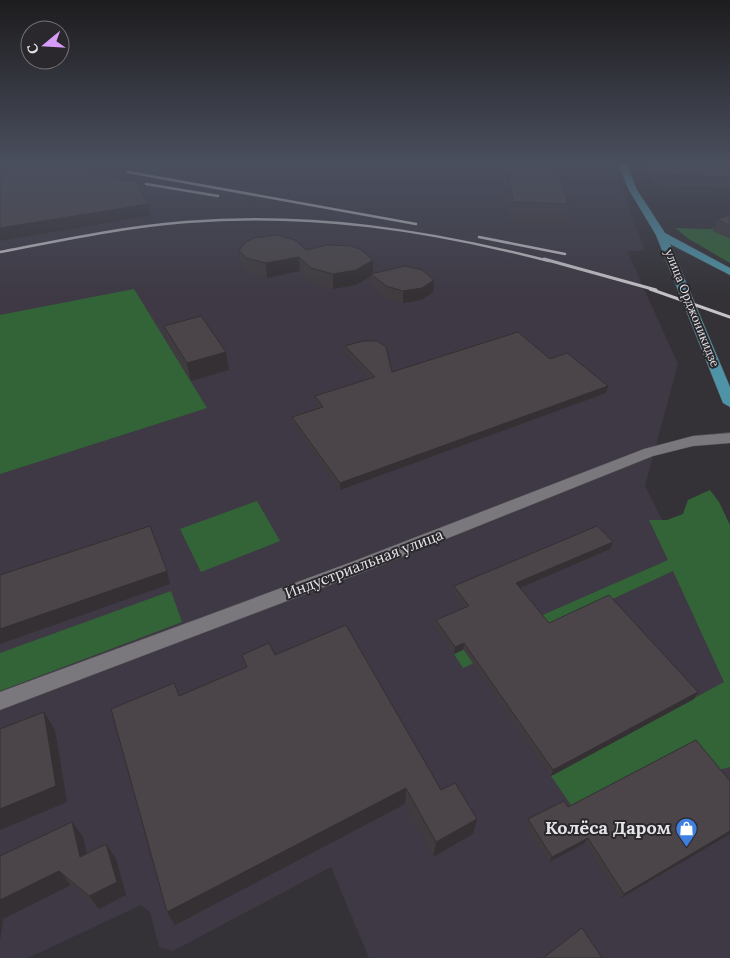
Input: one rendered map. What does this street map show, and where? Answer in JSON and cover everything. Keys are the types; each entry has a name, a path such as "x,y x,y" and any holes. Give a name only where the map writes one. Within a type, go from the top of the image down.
{"main road":[{"name":"улица Орджоникидзе","path":"644,208 661,235 730,403"},
{"path":"661,235 730,272"}],"street":[{"name":"Индустриальная улица","path":"0,701 355,568 649,452 693,441 730,438"}],"shaded area":[{"path":"0,208 629,208 645,251 627,251 678,364 645,486 730,655 730,958 369,958 331,867 173,951 159,947 150,912 141,905 28,958 0,958"}],"green space":[{"path":"730,227 730,263 689,239 675,228 707,229"},
{"path":"134,289 207,408 0,474 0,315"},
{"path":"710,490 719,502 730,525 730,767 573,808 551,776 724,682 673,571 463,668 454,654 668,560 649,520 667,520 683,514 688,500"},
{"path":"257,501 280,541 201,572 180,529"},
{"path":"171,591 182,622 0,691 0,653"}],"building":[{"path":"0,208 125,208 0,228"},
{"path":"730,215 730,226 717,219"},
{"path":"276,235 295,240 306,250 327,245 350,246 360,249 373,260 356,270 333,274 311,268 299,257 266,263 246,258 239,250 246,242 254,238"},
{"path":"405,266 422,270 434,280 422,288 403,291 386,286 371,274"},
{"path":"201,316 226,352 187,363 164,326"},
{"path":"518,332 550,359 567,353 608,386 340,483 292,417 323,407 315,396 375,377 345,346 363,341 377,341 386,347 392,372"},
{"path":"150,526 167,571 0,629 0,575"},
{"path":"597,526 613,542 516,583 549,623 609,595 698,692 553,770 464,643 455,647 436,620 469,606 454,586"},
{"path":"346,625 441,790 455,783 477,819 436,842 406,788 167,912 111,709 174,683 179,696 247,667 242,655 269,643 275,655"},
{"path":"44,712 56,786 0,809 0,729"},
{"path":"696,740 730,781 730,831 624,894 588,838 552,857 528,819 564,801 568,807"},
{"path":"72,822 80,857 106,844 117,882 89,896 59,871 0,900 0,856"},
{"path":"582,928 602,958 543,958"}],"railway":[{"path":"326,208 416,224"},
{"path":"0,252 93,234 162,224 233,220 278,220 324,222 414,232 459,240 549,261"},
{"path":"479,237 565,254"},
{"path":"544,259 656,290"},
{"path":"650,289 730,317"}],"place":[{"name":"Колёса Даром","path":"687,847"}]}
